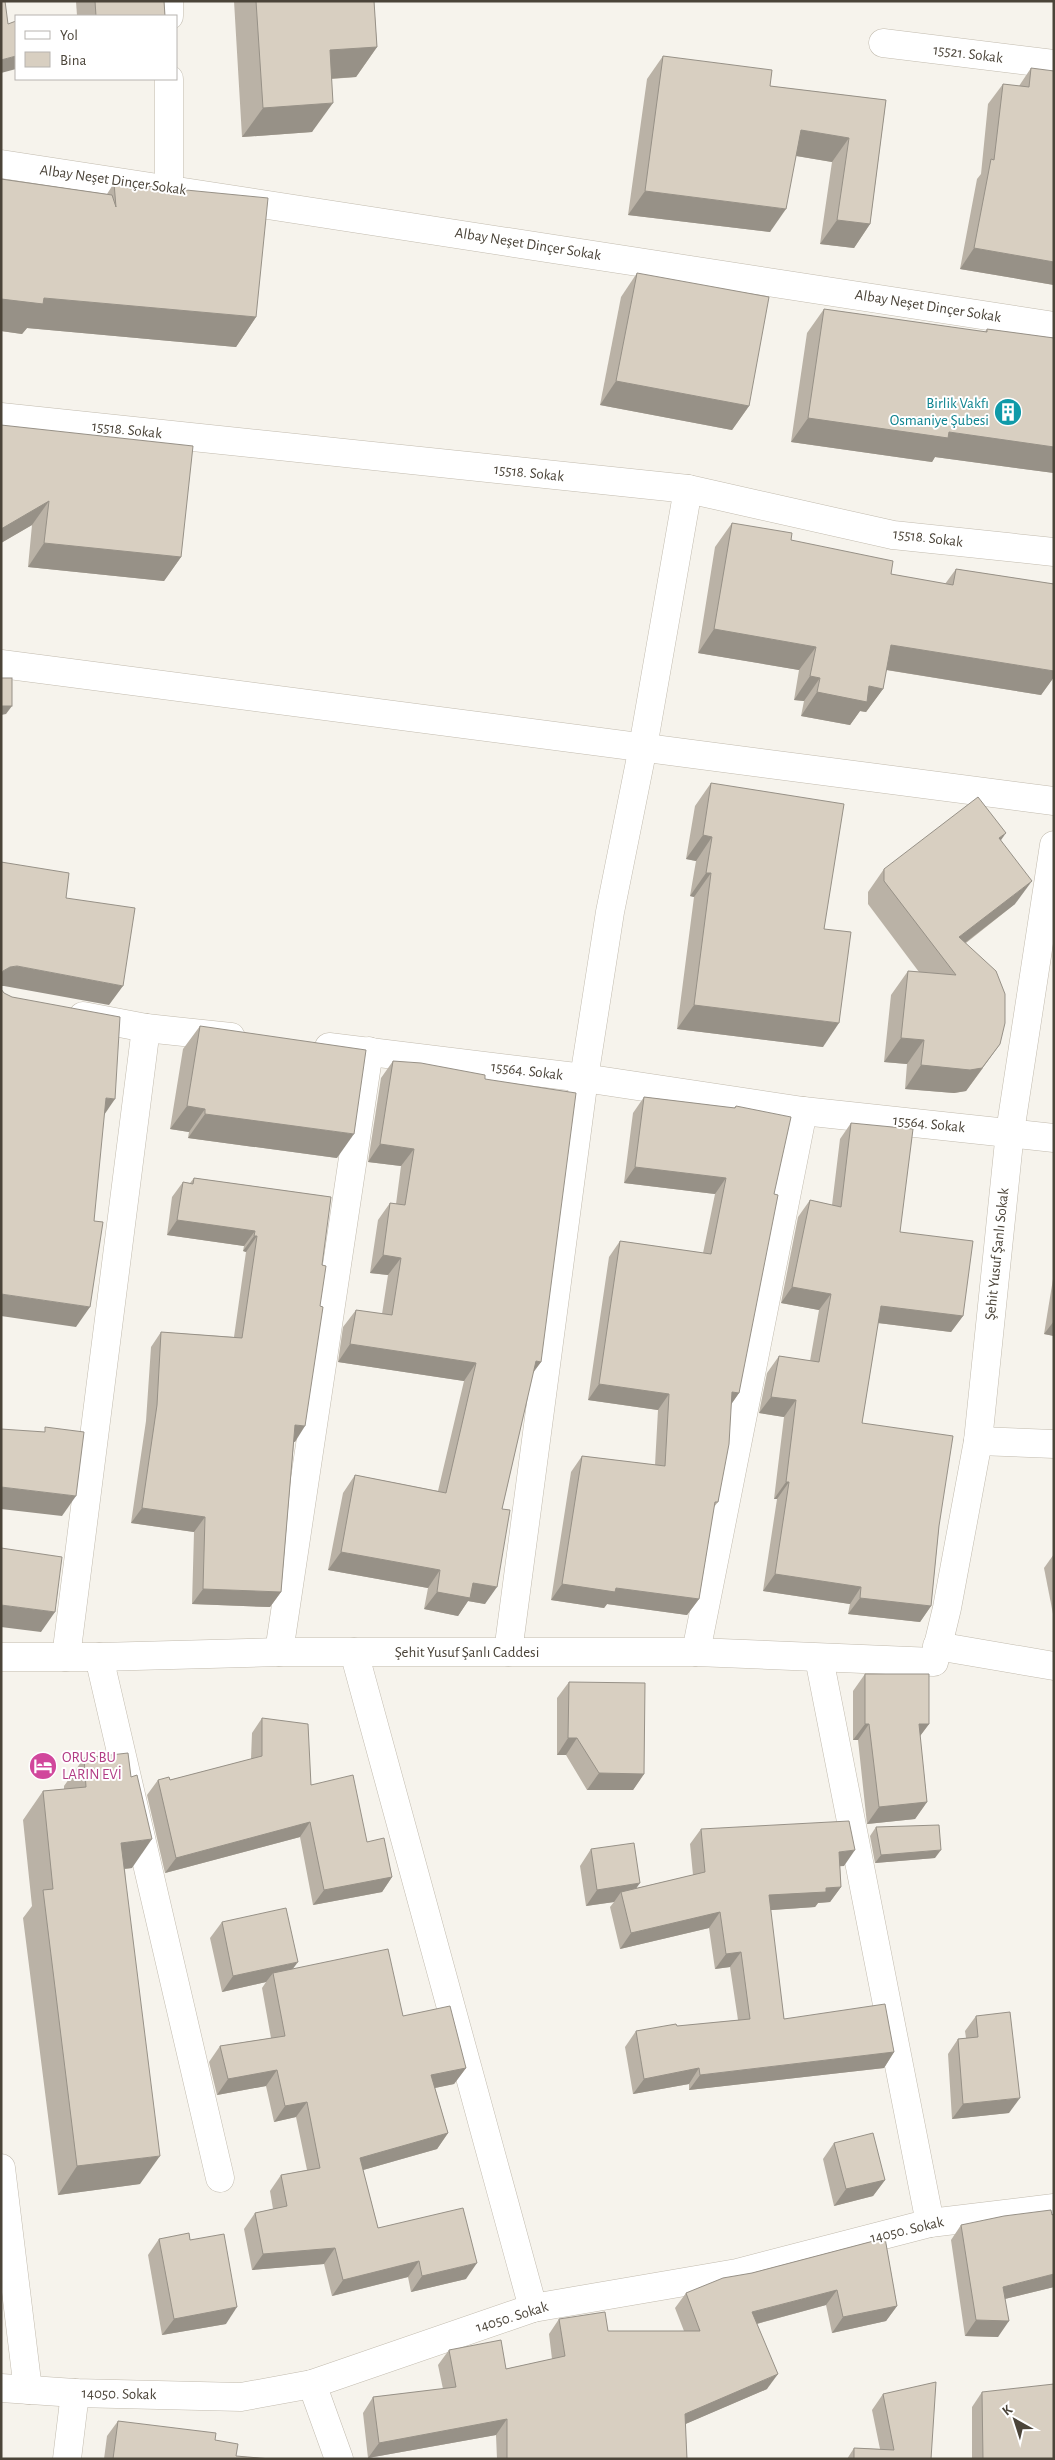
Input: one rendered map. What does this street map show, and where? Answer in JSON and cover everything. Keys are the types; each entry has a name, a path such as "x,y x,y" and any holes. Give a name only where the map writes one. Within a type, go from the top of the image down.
{"street":[{"path":"170,1 170,15"},
{"name":"15521. Sokak","path":"883,43 1054,64"},
{"path":"170,80 170,188"},
{"name":"Albay Neşet Dinçer Sokak","path":"1,164 170,188 1054,326"},
{"name":"15518. Sokak","path":"1,417 688,490 893,534 1054,552"},
{"path":"508,1652 584,1078 610,912 643,747 688,490"},
{"path":"1,664 1054,801"},
{"name":"Şehit Yusuf Şanlı Sokak","path":"935,1654 947,1608 978,1441 1010,1132 1054,845"},
{"path":"59,1012 146,1028 252,1039"},
{"path":"66,1657 146,1028"},
{"name":"15564. Sokak","path":"301,1044 584,1078 803,1111 1054,1138"},
{"path":"279,1652 368,1051"},
{"path":"696,1652 803,1111"},
{"path":"978,1441 1054,1444"},
{"name":"Şehit Yusuf Şanlı Caddesi","path":"1,1656 99,1657 279,1652 696,1652 819,1658 935,1654 1054,1666"},
{"path":"354,1652 534,2308"},
{"path":"99,1657 220,2178"},
{"path":"819,1658 930,2223"},
{"path":"1,2168 28,2390"},
{"name":"14050. Sokak","path":"1,2388 76,2393 241,2397 312,2384 534,2308 737,2273 930,2223 1053,2211"},
{"path":"312,2384 340,2459"},
{"path":"67,2459 76,2393"}],"building":[{"path":"1,1 5,1 8,24 15,21 15,56 1,60"},
{"path":"95,1 164,1 165,15 96,15"},
{"path":"256,1 374,1 377,47 330,50 333,103 263,108"},
{"path":"663,56 772,70 770,86 886,100 870,224 837,220 849,138 801,130 786,209 645,191"},
{"path":"1031,68 1054,71 1054,262 974,248 991,159 994,160 1003,84 1029,87"},
{"path":"1,179 112,195 116,207 114,183 268,198 256,317 44,298 43,304 1,299"},
{"path":"637,273 769,297 749,406 616,381"},
{"path":"824,309 987,332 987,329 1054,338 1054,447 949,432 948,438 808,418"},
{"path":"1,425 193,446 181,557 44,543 49,501 1,529"},
{"path":"732,523 792,533 791,540 893,561 891,574 953,585 956,569 1054,584 1054,671 891,645 883,689 869,686 867,702 817,692 820,678 810,676 816,647 714,629"},
{"path":"1,678 12,678 12,706 1,706"},
{"path":"711,783 844,804 824,929 851,932 839,1023 694,1005 711,873 706,873 712,837 703,835"},
{"path":"978,797 1006,833 999,838 1032,881 959,937 996,971 1005,994 1005,1023 1000,1044 982,1068 970,1070 921,1065 924,1040 901,1038 908,971 956,975 884,881 884,869"},
{"path":"1,862 69,873 66,898 135,908 123,986 17,966 10,967 3,971 1,975"},
{"path":"1,989 12,997 120,1017 115,1099 106,1098 94,1221 103,1222 90,1307 1,1294"},
{"path":"200,1026 366,1050 354,1134 205,1114 205,1109 187,1106"},
{"path":"393,1061 421,1063 485,1075 485,1079 576,1093 541,1362 536,1361 502,1509 510,1510 497,1587 473,1583 470,1598 437,1592 440,1570 341,1552 355,1475 446,1493 476,1363 350,1344 356,1310 392,1315 401,1258 383,1255 390,1203 405,1205 414,1149 380,1144"},
{"path":"644,1097 735,1108 736,1106 791,1117 774,1194 778,1195 739,1393 732,1392 729,1444 718,1502 715,1502 699,1599 616,1588 615,1592 562,1584 582,1456 665,1466 669,1394 599,1384 620,1241 711,1254 726,1178 635,1167"},
{"path":"851,1123 913,1129 900,1232 973,1241 963,1316 881,1306 862,1423 953,1436 939,1526 931,1606 860,1598 861,1587 775,1574 789,1482 786,1482 796,1400 771,1397 779,1356 819,1362 831,1294 792,1287 810,1200 841,1207"},
{"path":"194,1178 331,1197 322,1265 326,1266 320,1306 323,1307 305,1426 295,1425 281,1592 203,1589 205,1517 142,1508 157,1405 161,1332 242,1338 257,1236 254,1236 255,1231 177,1220 183,1182 193,1184"},
{"path":"45,1427 84,1432 76,1496 1,1487 1,1429 45,1432"},
{"path":"1,1548 62,1557 55,1612 1,1605"},
{"path":"865,1674 929,1674 929,1724 919,1724 927,1802 879,1807 869,1724 865,1724"},
{"path":"569,1682 645,1683 644,1774 599,1773 577,1738 568,1738"},
{"path":"262,1718 308,1724 311,1785 353,1775 367,1842 384,1838 392,1877 324,1890 310,1822 176,1858 158,1780 169,1777 170,1780 262,1756"},
{"path":"128,1753 131,1777 137,1775 152,1839 121,1843 160,2156 77,2166 43,1890 53,1889 43,1791 86,1787 84,1758"},
{"path":"849,1821 855,1850 839,1852 841,1887 826,1888 826,1892 769,1895 784,2019 885,2004 894,2052 700,2075 699,2068 644,2079 636,2031 676,2024 677,2026 750,2019 741,1952 726,1954 720,1912 631,1933 621,1892 705,1872 701,1829"},
{"path":"939,1825 941,1850 881,1855 876,1827"},
{"path":"634,1843 640,1883 597,1890 591,1849"},
{"path":"286,1908 298,1962 233,1976 222,1922"},
{"path":"388,1949 403,2016 450,2006 466,2068 431,2075 448,2133 360,2158 378,2228 463,2208 477,2263 422,2276 419,2261 343,2280 335,2248 263,2254 255,2213 287,2206 281,2175 320,2168 307,2102 285,2106 277,2070 228,2079 220,2046 285,2036 273,1973"},
{"path":"1010,2012 1020,2098 963,2104 958,2039 978,2037 976,2016"},
{"path":"873,2133 885,2180 846,2189 834,2143"},
{"path":"1051,2210 1052,2215 1054,2214 1054,2274 1003,2287 1009,2321 976,2320 961,2225 1004,2216"},
{"path":"189,2233 190,2240 224,2234 237,2307 174,2319 159,2239"},
{"path":"885,2238 897,2306 843,2317 837,2290 752,2312 778,2374 685,2414 687,2459 507,2459 507,2419 379,2443 373,2397 456,2387 449,2350 501,2340 506,2369 565,2356 559,2319 605,2312 608,2331 700,2331 686,2293 723,2278 752,2273"},
{"path":"936,2382 931,2459 854,2459 854,2448 894,2450 883,2394"},
{"path":"1054,2384 1054,2459 983,2459 982,2392"},
{"path":"118,2421 216,2433 215,2440 238,2444 236,2456 271,2459 113,2459"}],"place":[{"name":"Birlik Vakfı Osmaniye Şubesi","path":"1008,412"},
{"name":"ORUS BU LARIN EVİ","path":"43,1766"}]}
